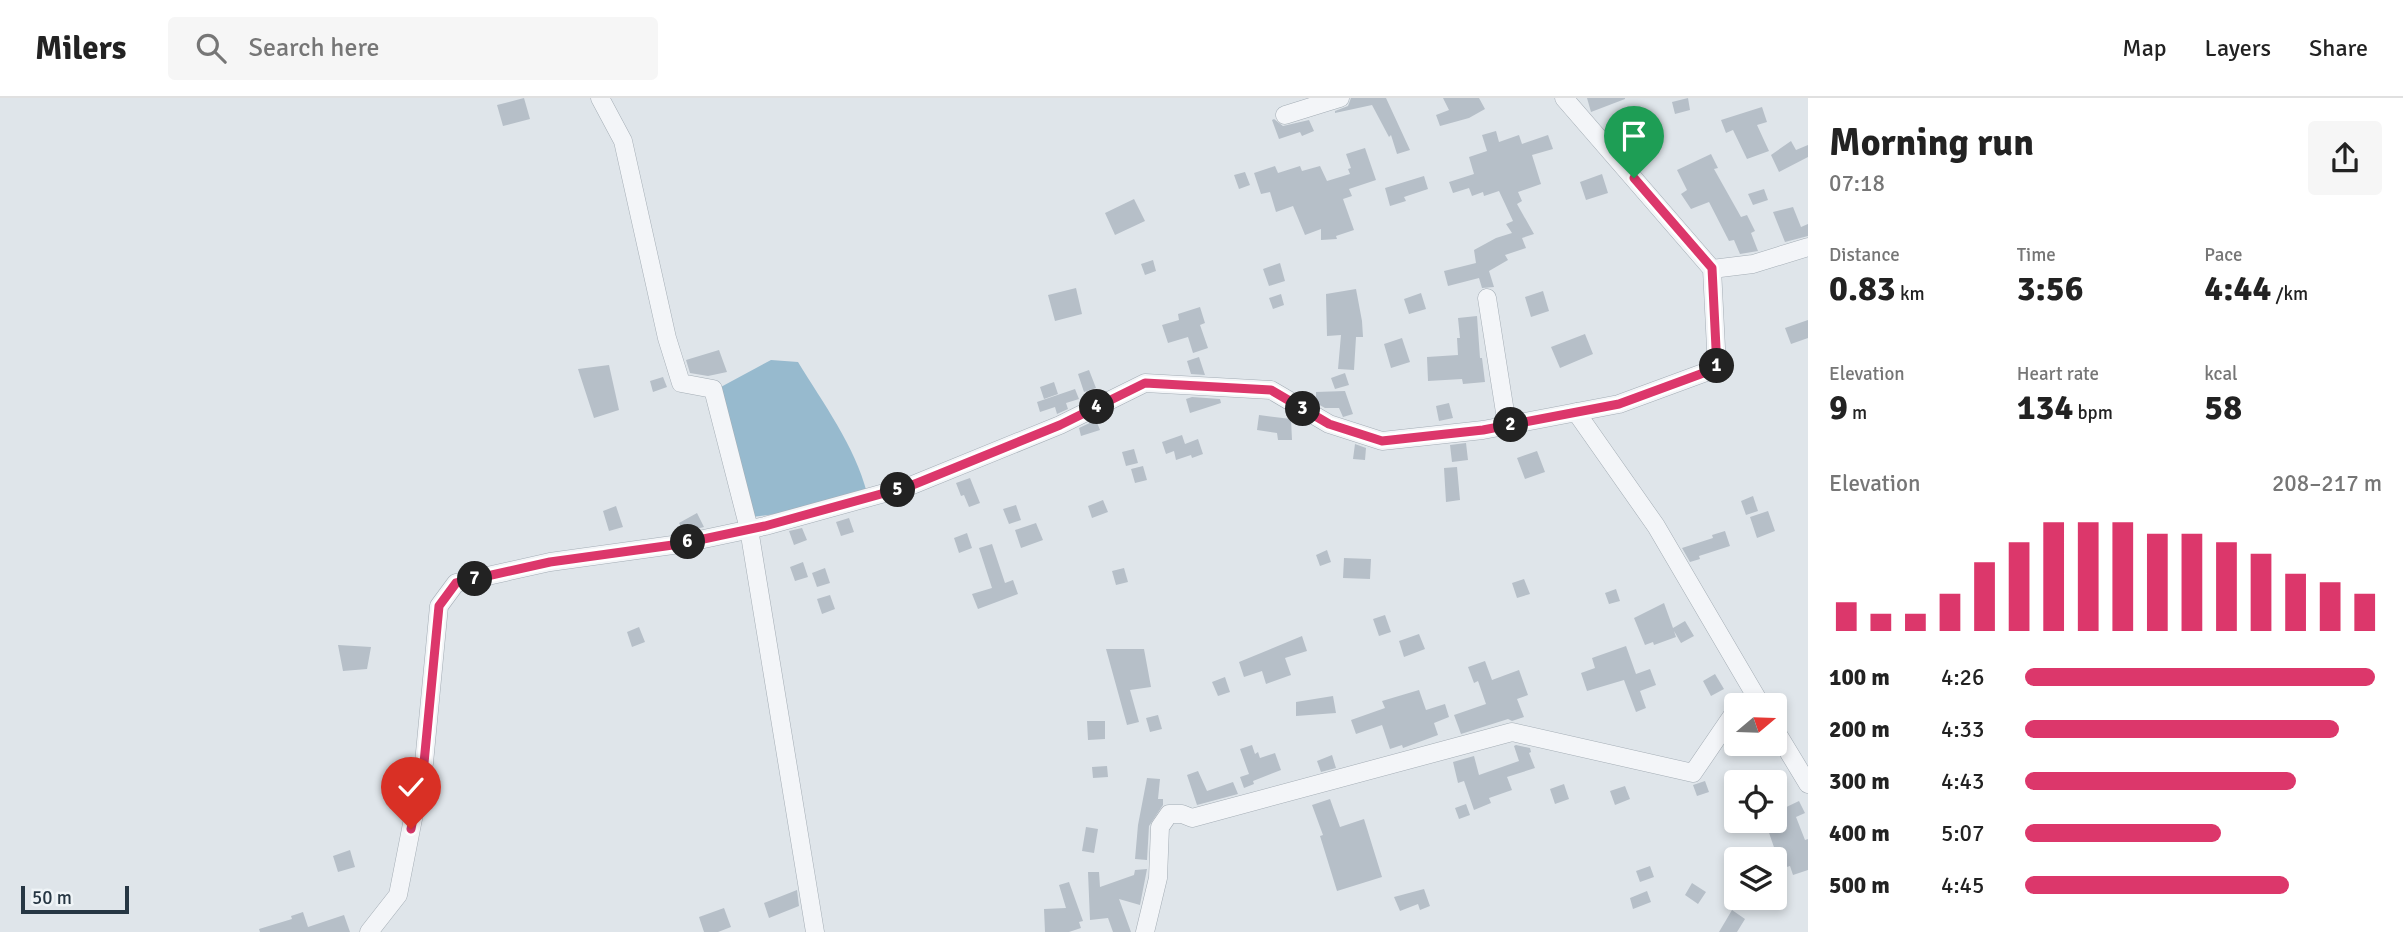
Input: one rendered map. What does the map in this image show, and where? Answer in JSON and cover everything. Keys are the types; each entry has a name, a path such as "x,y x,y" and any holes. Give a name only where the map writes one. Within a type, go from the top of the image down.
{"street":[{"path":"600,98 623,141 667,338 681,383 713,389 749,529 815,932"},
{"path":"1285,115 1340,98"},
{"path":"369,932 398,895 424,763 439,606 456,583 550,562 680,544 749,529 910,486 1060,425 1145,383 1271,390 1329,424 1382,441 1507,425 1619,404 1717,368 1712,268 1569,99"},
{"path":"1712,268 1752,264 1808,247"},
{"path":"1487,298 1507,425"},
{"path":"1576,412 1656,526 1754,693"},
{"path":"1748,693 1751,689"},
{"path":"1145,932 1158,878 1160,827 1169,814 1182,814 1192,818 1512,732 1693,773 1724,728"},
{"path":"1787,749 1808,784"}],"water":[{"path":"771,360 798,362 855,458 867,493 785,513 752,517 719,388"}],"building":[{"path":"524,98 530,119 503,126 497,105"},
{"path":"1351,98 1386,98 1410,150 1397,154 1391,135 1389,137 1372,105 1335,113 1348,106"},
{"path":"1443,98 1479,98 1485,109 1469,118 1440,126 1436,115 1449,110"},
{"path":"1587,98 1625,98 1625,99 1591,112"},
{"path":"1688,98 1690,110 1675,114 1672,102"},
{"path":"1762,107 1767,122 1757,125 1769,151 1747,159 1733,130 1726,133 1721,120"},
{"path":"1272,120 1283,126 1309,120 1314,131 1302,136 1300,132 1279,139"},
{"path":"1496,131 1499,142 1519,135 1522,144 1548,135 1553,149 1532,155 1541,184 1518,192 1522,201 1517,204 1534,234 1522,238 1526,248 1505,255 1508,260 1489,271 1494,287 1482,288 1479,278 1448,286 1444,271 1476,263 1474,250 1512,233 1506,224 1513,221 1499,191 1484,196 1483,192 1472,196 1469,188 1453,193 1449,182 1474,174 1469,157 1487,151 1482,135"},
{"path":"1659,131 1663,142 1651,147 1648,135"},
{"path":"1791,141 1796,150 1808,145 1808,157 1779,172 1771,155"},
{"path":"1365,148 1376,180 1349,189 1352,196 1343,199 1354,230 1336,236 1337,239 1321,240 1321,229 1305,235 1293,206 1276,212 1270,192 1261,194 1254,173 1275,166 1278,173 1300,166 1302,171 1320,166 1327,181 1350,174 1348,169 1351,168 1346,154"},
{"path":"1711,154 1718,168 1714,169 1741,217 1747,215 1755,231 1751,233 1758,251 1740,254 1734,240 1729,241 1709,202 1691,209 1681,194 1687,190 1677,170"},
{"path":"1245,172 1250,185 1239,189 1234,175"},
{"path":"1602,174 1608,193 1586,200 1580,182"},
{"path":"1424,176 1428,189 1404,197 1406,201 1390,206 1385,188"},
{"path":"1764,189 1768,200 1753,205 1748,194"},
{"path":"1134,199 1145,221 1115,235 1105,213"},
{"path":"1793,207 1801,227 1808,224 1808,236 1785,242 1773,212"},
{"path":"1153,260 1156,271 1145,275 1141,264"},
{"path":"1280,263 1285,281 1269,286 1263,269"},
{"path":"1076,288 1082,314 1055,321 1048,295"},
{"path":"1356,289 1363,337 1356,337 1354,370 1338,369 1341,335 1327,336 1326,294"},
{"path":"1543,291 1549,311 1531,317 1525,297"},
{"path":"1421,293 1426,309 1409,314 1404,299"},
{"path":"1281,294 1284,305 1273,309 1269,298"},
{"path":"1200,307 1205,323 1200,325 1208,348 1193,353 1188,337 1168,343 1162,325 1179,320 1178,314"},
{"path":"1477,316 1485,382 1463,384 1462,379 1428,381 1427,357 1458,355 1458,318"},
{"path":"1808,320 1808,338 1791,344 1785,328"},
{"path":"1585,334 1593,354 1560,368 1551,347"},
{"path":"1402,338 1410,362 1391,368 1384,344"},
{"path":"719,350 727,372 708,376 690,373 686,360"},
{"path":"1199,357 1205,375 1191,374 1187,361"},
{"path":"609,365 619,410 594,418 578,369"},
{"path":"1089,370 1096,388 1084,392 1078,374"},
{"path":"1345,373 1349,385 1335,389 1331,378"},
{"path":"663,377 667,387 653,392 650,381"},
{"path":"1054,382 1058,394 1044,399 1040,387"},
{"path":"1075,389 1079,399 1066,403 1068,409 1057,414 1055,407 1040,412 1037,402"},
{"path":"1345,391 1353,414 1343,417 1339,408 1325,408 1316,403 1316,392"},
{"path":"1186,399 1220,399 1221,403 1190,413"},
{"path":"1449,403 1453,418 1439,421 1436,406"},
{"path":"1259,415 1291,419 1292,440 1278,440 1277,433 1257,430"},
{"path":"1096,420 1100,430 1081,436 1079,428"},
{"path":"1182,435 1185,444 1198,439 1203,454 1176,460 1174,451 1166,454 1162,442"},
{"path":"1466,443 1468,460 1452,462 1450,445"},
{"path":"1355,444 1366,448 1365,460 1353,459"},
{"path":"1134,449 1138,463 1126,466 1122,452"},
{"path":"1537,451 1545,472 1525,479 1517,458"},
{"path":"1143,466 1147,480 1135,483 1131,469"},
{"path":"1457,467 1460,500 1446,502 1444,468"},
{"path":"970,478 980,503 969,507 956,483"},
{"path":"1753,496 1758,511 1746,515 1741,501"},
{"path":"1103,500 1108,512 1092,518 1088,506"},
{"path":"1016,505 1021,520 1009,524 1003,509"},
{"path":"616,506 623,527 609,531 603,511"},
{"path":"1768,511 1775,531 1757,538 1750,517"},
{"path":"697,513 704,527 684,532 679,523"},
{"path":"849,518 854,532 841,536 836,522"},
{"path":"1036,523 1043,540 1021,548 1015,530"},
{"path":"802,528 807,540 794,545 789,531"},
{"path":"1725,531 1730,546 1699,556 1700,559 1690,562 1682,548"},
{"path":"967,533 972,548 959,553 954,538"},
{"path":"992,544 1005,583 1013,580 1018,594 978,609 972,594 992,588 979,548"},
{"path":"1327,550 1331,562 1320,566 1316,555"},
{"path":"1344,558 1371,559 1370,579 1343,578"},
{"path":"803,562 808,577 795,581 790,567"},
{"path":"825,568 830,583 817,587 812,573"},
{"path":"1124,568 1128,582 1116,585 1112,571"},
{"path":"1524,579 1530,594 1517,598 1512,583"},
{"path":"1616,589 1620,601 1609,604 1605,593"},
{"path":"830,595 835,609 822,614 817,599"},
{"path":"1664,603 1673,628 1685,621 1694,636 1681,643 1674,631 1676,637 1654,645 1653,642 1645,645 1634,618"},
{"path":"1385,615 1391,632 1379,636 1373,619"},
{"path":"639,627 645,642 632,647 627,632"},
{"path":"1419,634 1425,649 1404,657 1399,641"},
{"path":"1302,636 1307,651 1285,658 1291,675 1266,684 1262,671 1244,677 1239,662"},
{"path":"338,645 371,647 367,669 343,671"},
{"path":"1626,646 1636,674 1650,669 1656,685 1640,691 1646,708 1636,712 1624,680 1587,691 1581,673 1595,668 1592,658"},
{"path":"1106,649 1144,649 1151,687 1130,690 1139,722 1127,725"},
{"path":"1485,661 1492,680 1519,670 1528,695 1517,699 1524,717 1512,721 1508,719 1461,734 1454,715 1486,704 1478,681 1474,683 1468,667"},
{"path":"1715,674 1724,689 1711,696 1703,681"},
{"path":"1225,677 1230,692 1218,696 1212,682"},
{"path":"1419,690 1426,710 1445,704 1449,717 1434,723 1438,735 1403,748 1402,745 1390,749 1382,725 1356,734 1351,720 1385,708 1382,701"},
{"path":"1333,696 1336,713 1296,716 1296,702"},
{"path":"1158,715 1162,729 1150,732 1146,718"},
{"path":"1087,721 1105,721 1105,739 1088,740"},
{"path":"1252,745 1255,754 1258,752 1260,758 1275,753 1281,770 1253,781 1254,784 1244,788 1240,777 1249,774 1240,749"},
{"path":"1514,746 1530,748 1529,753 1535,768 1507,777 1512,790 1489,798 1491,803 1474,810 1464,781 1458,783 1453,762 1474,756 1479,775 1519,761"},
{"path":"1332,755 1336,768 1321,772 1317,761"},
{"path":"1107,766 1108,777 1093,778 1092,767"},
{"path":"1198,771 1207,791 1233,782 1238,794 1197,805 1187,775"},
{"path":"1147,778 1160,779 1158,799 1163,799 1163,805 1149,826 1147,860 1135,859"},
{"path":"1705,781 1709,792 1697,796 1693,785"},
{"path":"1564,784 1569,799 1555,804 1550,789"},
{"path":"1625,786 1630,799 1615,805 1610,791"},
{"path":"1330,799 1340,827 1364,819 1382,877 1337,891 1320,836 1323,835 1312,805"},
{"path":"1799,801 1805,813 1796,817 1805,840 1808,839 1808,870 1793,875 1790,866 1787,867 1787,847 1774,847 1769,833 1787,833 1787,807"},
{"path":"1466,804 1470,815 1459,819 1455,808"},
{"path":"1086,827 1098,829 1094,853 1082,851"},
{"path":"350,850 355,867 338,872 333,856"},
{"path":"1650,866 1654,877 1640,882 1636,871"},
{"path":"1147,869 1140,905 1119,899 1131,932 1113,932 1108,918 1090,920 1088,872 1099,872 1100,887 1134,875 1135,870"},
{"path":"1069,882 1083,921 1079,922 1081,928 1069,932 1045,932 1044,909 1066,908 1059,885"},
{"path":"1692,883 1706,892 1698,904 1685,895"},
{"path":"1424,889 1430,906 1420,910 1418,904 1400,911 1394,897"},
{"path":"797,890 799,906 769,918 764,903"},
{"path":"1647,891 1651,902 1633,909 1630,898"},
{"path":"724,908 731,927 718,932 704,932 699,917"},
{"path":"1732,910 1745,919 1737,932 1719,932"},
{"path":"303,912 308,927 344,915 350,932 260,932 259,929 292,919 291,916"}],"route":[{"path":"411,829 424,763 439,606 456,583 550,562 680,544 765,526 910,486 1060,425 1145,383 1271,390 1329,424 1382,441 1483,430 1619,404 1717,368 1712,268 1634,178"}]}
